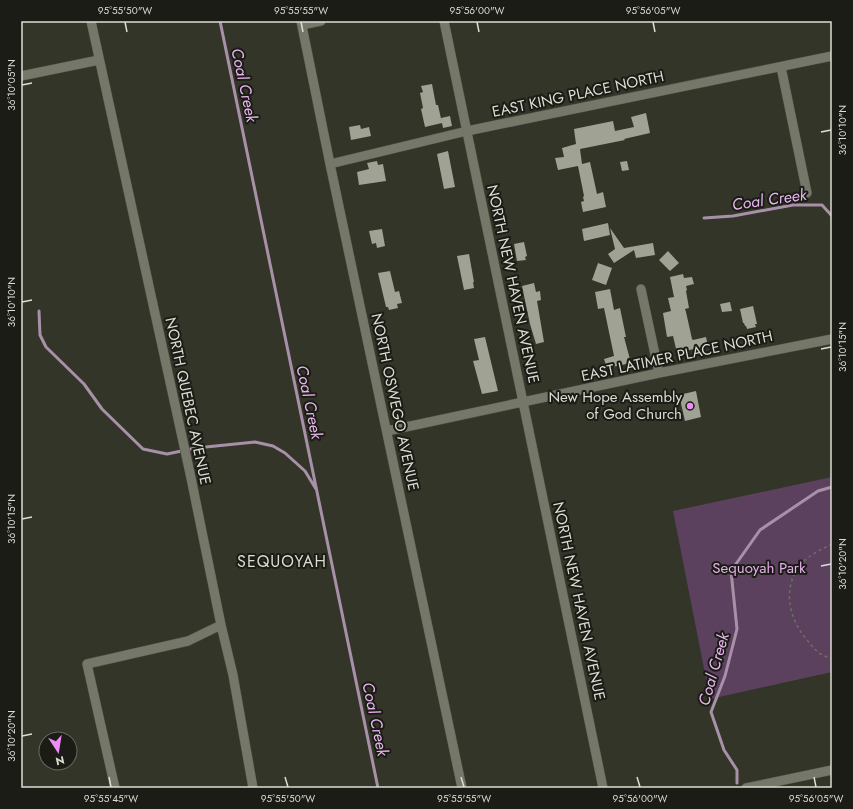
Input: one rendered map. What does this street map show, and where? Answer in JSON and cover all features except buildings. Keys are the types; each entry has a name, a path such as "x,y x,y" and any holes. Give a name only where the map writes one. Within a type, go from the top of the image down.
{"street":[{"name":"NORTH QUEBEC AVENUE","path":"91,21 233,675 253,788"},
{"path":"302,23 321,21"},
{"name":"NORTH NEW HAVEN AVENUE","path":"444,21 524,402 602,788"},
{"name":"NORTH OSWEGO AVENUE","path":"302,23 330,164 462,788"},
{"name":"EAST KING PLACE NORTH","path":"330,164 467,131 832,56"},
{"path":"21,76 99,60"},
{"path":"781,67 807,192"},
{"path":"641,289 659,373"},
{"name":"EAST LATIMER PLACE NORTH","path":"387,431 659,373 832,339"},
{"path":"115,788 87,664 188,641 221,625"},
{"path":"746,788 769,786 832,770"}],"path":[{"path":"832,544 818,550 803,562 791,581 789,592 791,614 803,636 817,651 827,658 832,658"}],"green space":[{"name":"Sequoyah Park","path":"832,477 832,672 710,699 673,511"}],"waterway":[{"name":"Coal Creek","path":"220,21 378,788"},
{"name":"Coal Creek","path":"704,218 733,216 793,205 822,205 832,216"},
{"path":"39,311 40,335 46,347 84,384 102,409 143,449 167,454 196,448 255,442 273,446 285,453 305,471 316,489"},
{"name":"Coal Creek","path":"737,783 737,770 724,750 711,712 725,676 737,629 731,571 760,530 818,491 832,487"}],"place":[{"name":"New Hope Assembly of God Church","path":"690,406"}],"district":[{"name":"SEQUOYAH","path":"282,561"}]}
